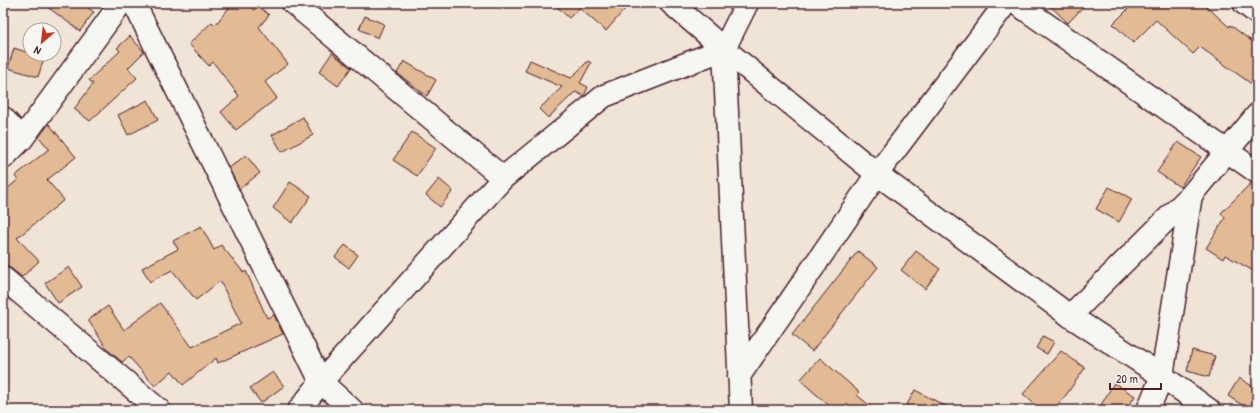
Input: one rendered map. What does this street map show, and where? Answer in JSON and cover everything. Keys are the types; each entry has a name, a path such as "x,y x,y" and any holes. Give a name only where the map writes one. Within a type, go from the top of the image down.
{"street":[{"path":"3,158 22,139 121,3"},
{"path":"134,3 322,382 352,410"},
{"path":"293,3 503,178"},
{"path":"671,3 724,50 877,174 1070,316 1162,376 1209,410"},
{"path":"741,410 724,50 748,3"},
{"path":"739,376 877,174 1006,3"},
{"path":"1016,3 1257,172"},
{"path":"1244,3 1257,13"},
{"path":"299,410 322,382 503,178 604,96 724,50"},
{"path":"1070,316 1191,195 1257,116"},
{"path":"3,118 22,139"},
{"path":"1148,410 1162,376 1191,195"},
{"path":"3,278 159,410"}],"building":[{"path":"42,3 81,3 94,12 80,31"},
{"path":"233,3 246,3 254,10 258,6 269,15 259,27 288,64 265,82 277,98 236,130 221,112 239,96 213,62 209,66 189,44 212,22 215,25"},
{"path":"553,3 630,3 606,31 579,8 569,18"},
{"path":"1047,3 1087,3 1068,23"},
{"path":"1134,3 1203,3 1229,27 1230,25 1257,45 1257,88 1200,47 1193,54 1156,20 1133,43 1113,24"},
{"path":"365,16 384,24 378,38 359,29"},
{"path":"130,36 144,52 128,68 137,78 90,121 74,109 93,84 89,80 120,51 117,48"},
{"path":"14,48 22,51 22,62 43,62 38,77 8,68"},
{"path":"332,53 351,68 338,86 319,72"},
{"path":"530,60 571,78 588,61 591,63 580,83 588,87 584,96 575,92 548,118 539,109 562,87 525,71"},
{"path":"404,61 436,80 427,96 397,73"},
{"path":"148,100 158,120 128,135 118,115"},
{"path":"303,117 313,135 282,152 272,135"},
{"path":"49,124 76,157 47,180 64,200 17,238 39,261 22,277 3,262 3,192 18,180 15,176 49,149 39,137"},
{"path":"412,132 436,148 417,176 393,160"},
{"path":"1178,142 1201,157 1180,187 1157,172"},
{"path":"246,155 260,173 239,189 229,168"},
{"path":"439,179 453,191 440,207 426,195"},
{"path":"290,182 311,196 292,223 273,208"},
{"path":"1251,183 1257,184 1257,273 1225,255 1223,259 1206,248 1225,218 1221,213"},
{"path":"1109,187 1132,199 1119,222 1096,209"},
{"path":"201,226 214,250 221,245 244,273 246,271 267,318 274,315 283,334 218,363 216,358 183,385 172,371 155,386 129,357 122,362 108,350 88,320 108,306 124,330 160,303 192,347 241,323 220,281 196,300 172,270 150,282 142,268 178,249 173,241"},
{"path":"345,245 358,255 349,268 335,257"},
{"path":"858,251 878,267 812,351 792,335"},
{"path":"916,251 940,269 925,289 901,270"},
{"path":"69,267 82,287 58,303 45,283"},
{"path":"1043,336 1054,342 1047,354 1036,348"},
{"path":"1192,350 1215,356 1209,377 1187,371"},
{"path":"1061,351 1085,368 1066,395 1053,410 1041,410 1023,394"},
{"path":"820,358 859,392 857,395 875,410 834,410 800,380"},
{"path":"273,372 284,386 261,403 250,388"},
{"path":"1239,378 1257,389 1257,404 1253,410 1250,410 1228,396"},
{"path":"1114,383 1135,396 1126,410 1110,410 1101,405"},
{"path":"915,390 953,410 904,410"}]}
